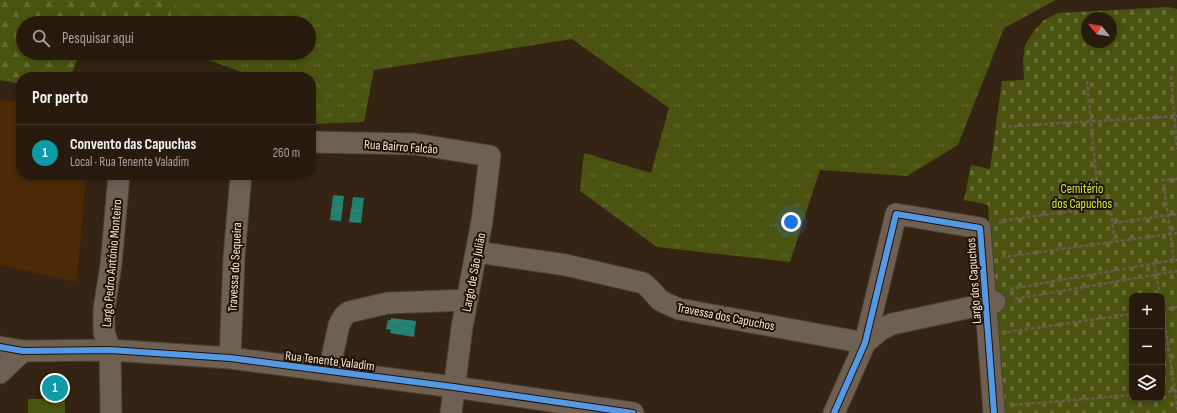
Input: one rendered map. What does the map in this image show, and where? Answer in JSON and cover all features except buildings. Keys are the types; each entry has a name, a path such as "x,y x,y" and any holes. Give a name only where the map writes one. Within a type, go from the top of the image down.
{"street":[{"name":"Rua Bairro Falcão","path":"316,142 415,144 490,156"},
{"name":"Largo de São Julião","path":"451,413 466,300 477,252 490,156"},
{"name":"Largo Pedro António Monteiro","path":"111,413 110,350 104,332 104,309 111,265 119,180"},
{"name":"Travessa do Sequeira","path":"230,358 234,258 241,180"},
{"name":"Largo dos Capuchos","path":"865,343 896,214 980,228 995,299 992,382 1001,409"},
{"name":"Travessa dos Capuchos","path":"477,252 566,265 643,283 651,289 660,300 679,309 865,343"},
{"name":"Largo dos Capuchos","path":"865,343 880,330 892,324 995,299"},
{"path":"329,371 338,325 344,316 349,312 388,303 466,300"},
{"path":"834,413 865,343"},
{"name":"Rua Tenente Valadim","path":"0,347 23,352 110,350 230,358 454,387 633,413"},
{"path":"0,373 23,352"}],"path":[{"path":"1171,76 1176,116 1177,148"},
{"path":"1087,81 1097,183"},
{"path":"1002,127 1176,116"},
{"path":"995,299 1154,263 1175,260 1163,180 1177,179"},
{"path":"1001,228 1000,221 1110,206 1116,242"},
{"path":"1113,223 1177,214"},
{"path":"1003,250 1004,257 1177,233"},
{"path":"1154,263 1159,293"},
{"path":"995,299 1177,271"},
{"path":"1165,308 1177,307"},
{"path":"1003,333 1129,314"},
{"path":"1165,326 1176,391 1177,410"},
{"path":"1165,392 1176,391"},
{"path":"1001,409 1129,394"}],"shaded area":[{"path":"0,99 16,102 16,180 86,180 77,282 0,265"}],"green space":[{"path":"0,0 176,0 171,16 16,16 16,60 77,60 72,72 16,72 16,83 0,80"},
{"path":"176,0 1056,0 1004,28 958,145 907,176 820,170 790,262 657,247 580,191 584,153 651,173 669,108 572,39 374,70 364,122 316,124 316,72 241,72 209,60 316,60 316,16 171,16"},
{"name":"Cemitério dos Capuchos","path":"1168,7 1177,9 1177,413 1001,413 988,205 964,200 971,165 990,169 1002,81 1024,80 1023,61 1025,45 1034,31 1044,20 1058,13"},
{"path":"28,399 65,399 65,413 28,413"}],"water":[{"path":"333,195 344,196 341,221 330,220"},
{"path":"353,197 364,198 361,223 349,222"},
{"path":"391,318 416,321 414,337 390,333 391,330 386,329 388,320 391,320"}],"cycle path":[{"path":"834,413 865,343 896,214 980,228 994,413"},
{"path":"0,347 23,351 110,350 230,358 454,387 633,413"}],"place":[{"name":"Convento das Capuchas","path":"55,388"}]}
